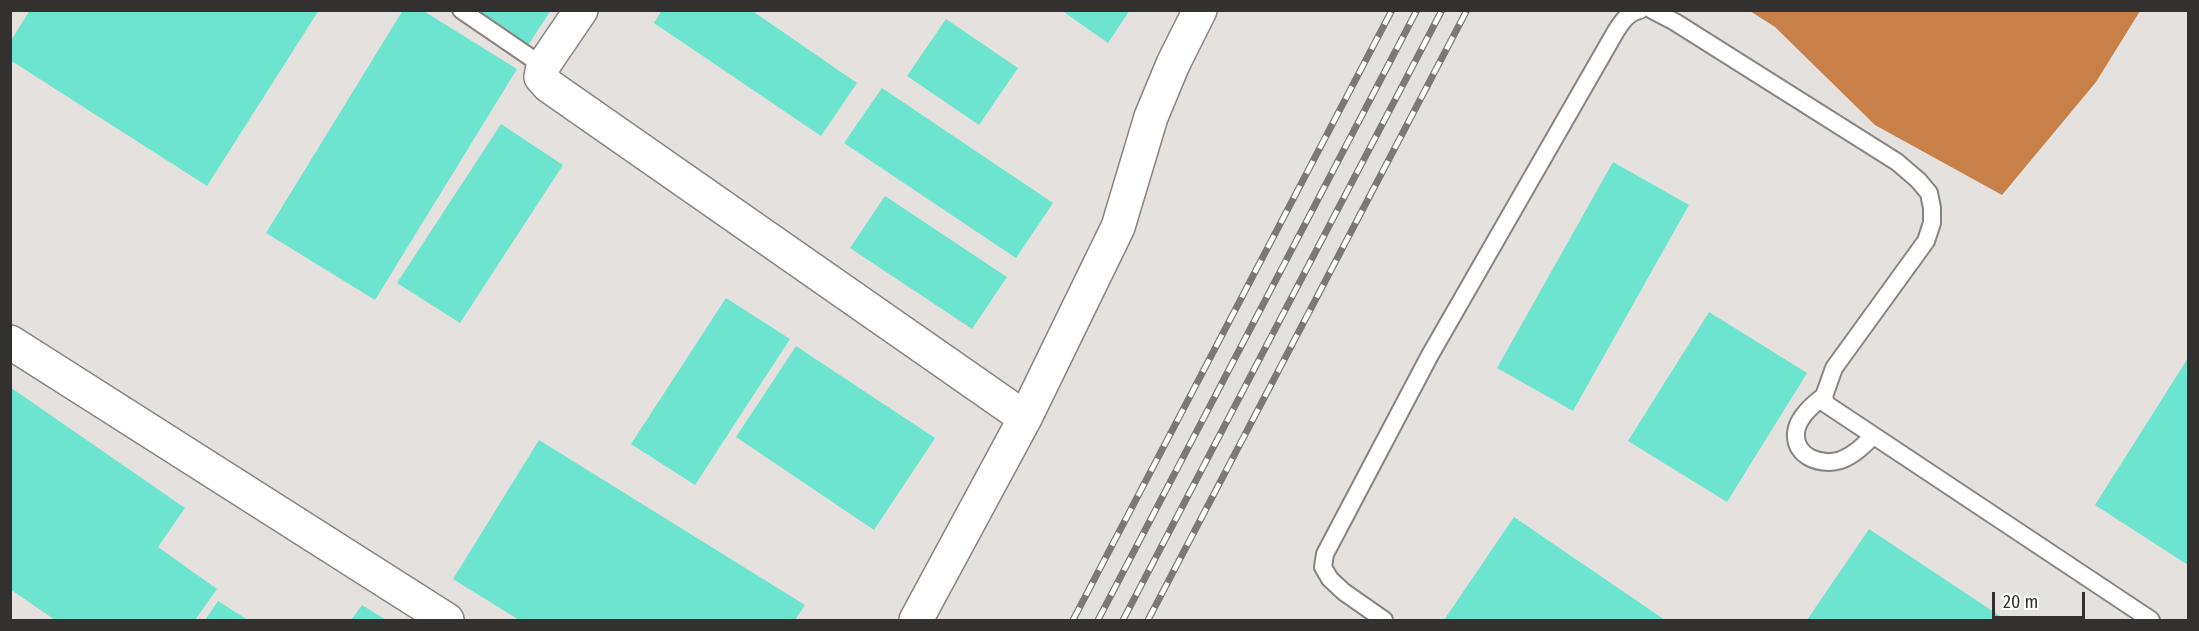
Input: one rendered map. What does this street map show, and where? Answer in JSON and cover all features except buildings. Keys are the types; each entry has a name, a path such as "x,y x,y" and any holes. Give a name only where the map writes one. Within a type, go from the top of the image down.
{"street":[{"path":"581,10 543,66 541,77 549,86 1025,418"},
{"path":"916,621 1025,418 1118,227 1151,117 1173,64 1200,10"},
{"path":"10,342 447,621"}],"lane":[{"path":"461,10 543,66"},
{"path":"1384,621 1330,579 1323,567 1326,554 1430,355 1616,32 1625,18 1634,11 1640,10"},
{"path":"1652,10 1685,28 1897,162 1929,193 1932,223 1926,241 1834,368 1824,396 1826,404 1834,412 2151,621"},
{"path":"1824,396 1810,406 1796,432 1797,441 1803,452 1822,463 1832,462 1857,451 1872,437"}],"shaded area":[{"path":"1750,11 2140,11 2096,82 2002,195 1875,125 1775,27"}],"railway":[{"path":"1073,620 1392,10"},
{"path":"1098,620 1417,10"},
{"path":"1123,620 1442,10"},
{"path":"1148,620 1467,10"}]}
